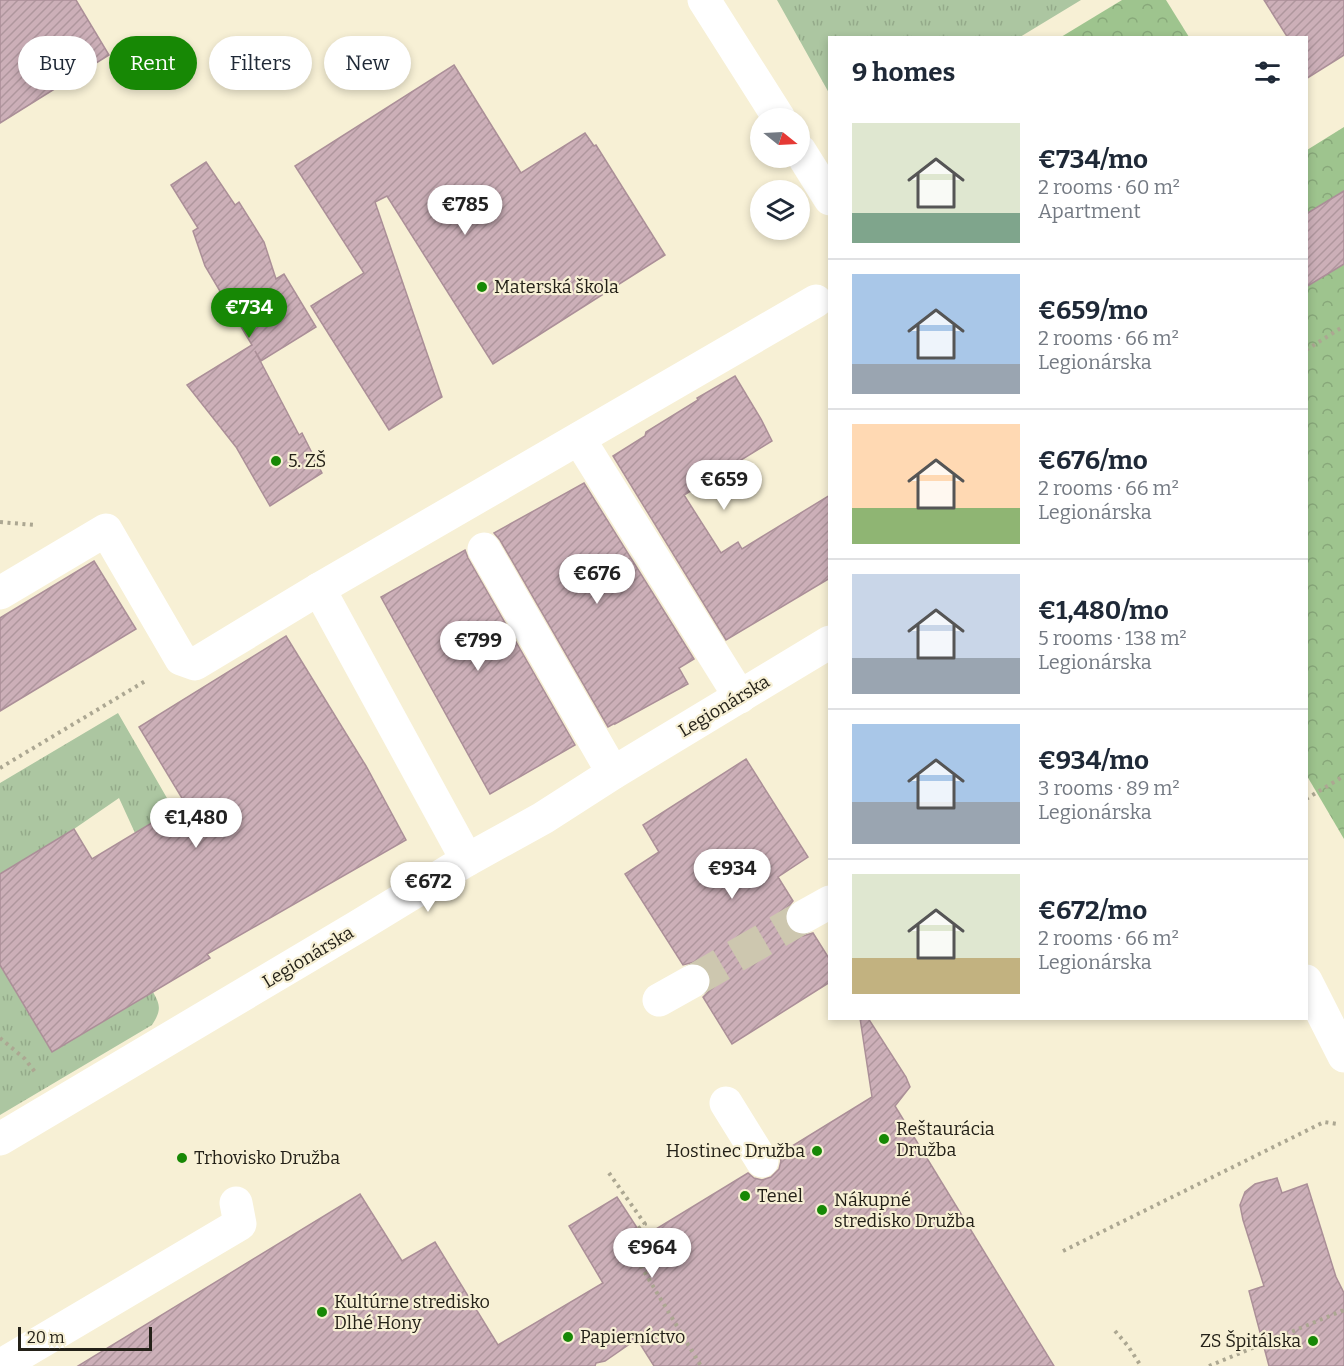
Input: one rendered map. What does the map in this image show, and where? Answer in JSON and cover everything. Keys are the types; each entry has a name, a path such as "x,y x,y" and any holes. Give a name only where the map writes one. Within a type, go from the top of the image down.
{"street":[{"path":"704,0 773,108"},
{"path":"810,167 828,196"},
{"path":"0,593 106,530 181,659 195,664 816,301"},
{"path":"579,439 740,697"},
{"path":"484,549 613,773"},
{"path":"319,590 467,860"},
{"name":"Legionárska","path":"0,1139 467,860 543,818 828,643"},
{"path":"659,999 693,981"},
{"path":"1308,985 1344,1056"},
{"path":"726,1103 762,1161"},
{"path":"0,1366 240,1224 236,1203"}],"path":[{"path":"1308,349 1344,326"},
{"path":"0,768 181,659"},
{"path":"1308,798 1344,776"},
{"path":"0,1038 25,1059 39,1078"},
{"path":"1063,1251 1324,1122 1338,1124"},
{"path":"609,1173 645,1224 624,1238 701,1366"},
{"path":"1209,1366 1344,1310"},
{"path":"1115,1331 1141,1366"}],"green space":[{"path":"777,0 1081,0 1022,36 828,36 828,91"},
{"path":"1122,0 1166,0 1188,36 1063,36"},
{"path":"1344,127 1344,839 1308,778 1308,149"},
{"path":"118,713 175,812 135,833 119,798 74,829 0,874 0,783"},
{"path":"0,965 52,1052 153,992 159,1005 157,1016 152,1025 0,1115"}],"building":[{"path":"0,0 76,0 109,55 97,62 97,36 18,36 18,90 53,90 0,123"},
{"path":"1264,0 1344,0 1344,55 1308,78 1308,36 1287,36"},
{"name":"Materská škola","path":"454,65 521,173 585,133 594,146 596,145 665,255 493,364 387,196 375,202 442,397 389,430 311,306 364,273 295,166"},
{"path":"206,162 235,205 239,202 264,242 276,279 284,274 316,327 261,361 255,351 299,435 302,433 322,473 270,506 236,447 187,385 252,345 205,266 193,231 198,228 171,185"},
{"path":"1344,191 1344,264 1308,286 1308,213"},
{"path":"735,376 772,441 684,495 721,553 738,542 742,549 828,496 828,579 726,640 613,456 645,436 646,432 698,400 697,398"},
{"path":"584,483 694,659 679,668 688,684 608,727 494,533"},
{"path":"465,550 575,745 490,794 381,597"},
{"path":"94,561 136,629 0,711 0,618"},
{"path":"286,636 366,766 406,840 207,954 210,958 52,1052 0,965 0,874 74,829 92,859 185,803 139,727"},
{"path":"746,759 808,857 778,877 793,901 784,917 787,927 794,933 803,936 813,933 828,957 828,983 732,1044 703,997 709,991 712,982 709,971 694,962 683,965 625,874 659,852 643,825"},
{"name":"Nákupné stredisko Družba","path":"860,1020 869,1020 906,1077 910,1087 895,1106 1054,1366 654,1366 637,1339 605,1361 596,1363 595,1366 78,1366 360,1194 402,1261 435,1242 498,1345 603,1283 569,1226 617,1197 643,1237 748,1173 762,1180 771,1177 779,1169 781,1161 779,1154 872,1097"},
{"path":"1277,1178 1282,1193 1307,1184 1336,1277 1344,1293 1344,1366 1269,1366 1249,1291 1264,1286 1240,1205 1245,1192 1255,1184"}],"tunnel":[{"path":"693,981 803,917"}],"place":[{"name":"Materská škola","path":"482,287"},
{"name":"5. ZŠ","path":"276,461"},
{"name":"Reštaurácia Družba","path":"884,1139"},
{"name":"Hostinec Družba","path":"817,1151"},
{"name":"Trhovisko Družba","path":"182,1158"},
{"name":"Tenel","path":"745,1196"},
{"name":"Nákupné stredisko Družba","path":"822,1210"},
{"name":"Kultúrne stredisko Dlhé Hony","path":"322,1312"},
{"name":"Papierníctvo","path":"568,1337"},
{"name":"ZS Špitálska","path":"1313,1341"}]}
